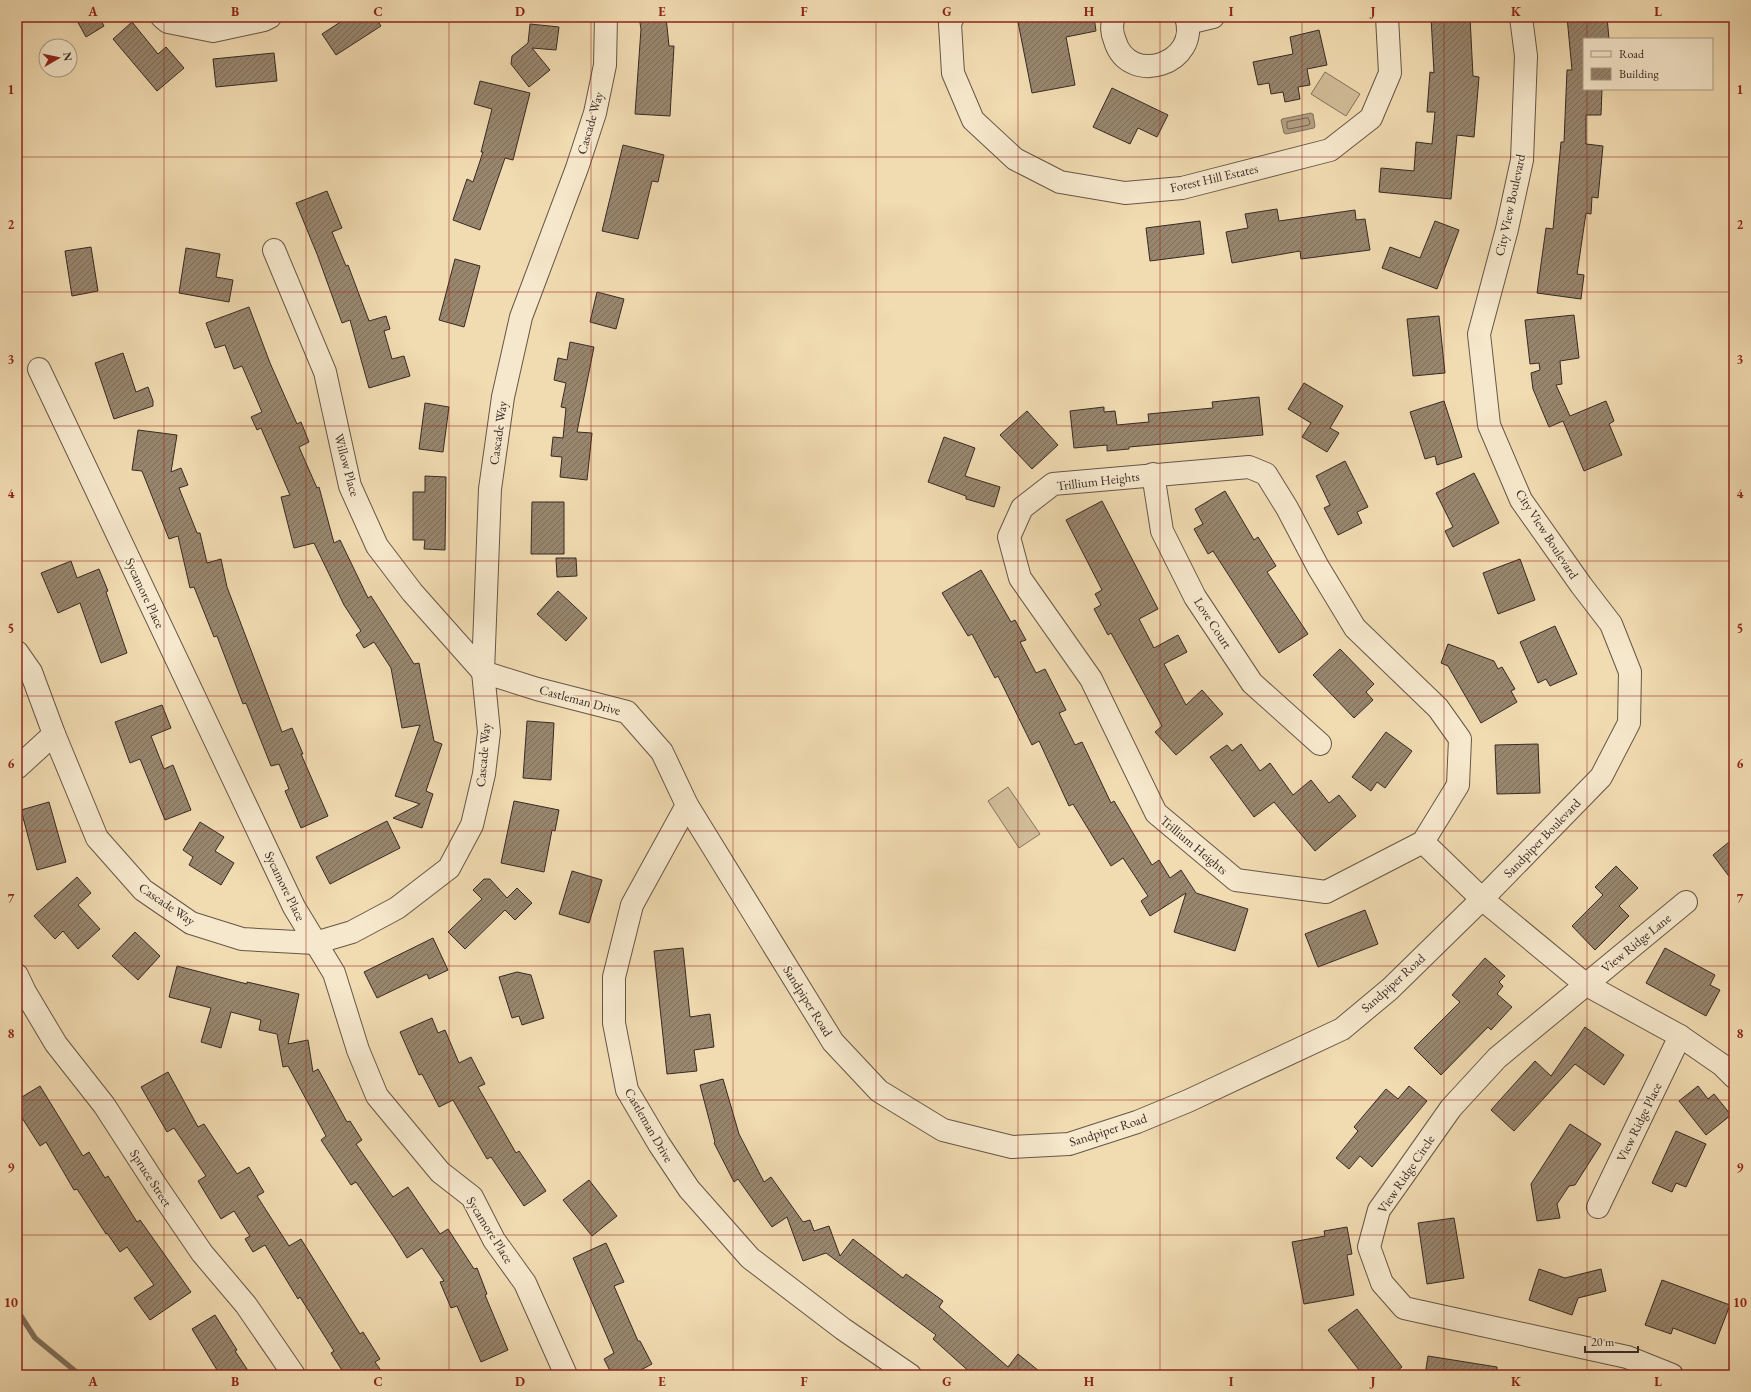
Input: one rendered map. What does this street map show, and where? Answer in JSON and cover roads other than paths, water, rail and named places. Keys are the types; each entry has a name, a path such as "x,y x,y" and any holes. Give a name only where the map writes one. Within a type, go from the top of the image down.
{"street":[{"path":"162,17 168,22 213,31 264,20 270,17"},
{"name":"Cascade Way","path":"17,652 31,672 54,734 97,838 142,890 190,923 242,939 315,943 352,932 397,908 449,868 472,824 484,774 488,732 482,672 490,488 502,397 521,317 595,113 605,65 606,17"},
{"name":"Forest Hill Estates","path":"953,17 950,24 953,73 973,120 1015,159 1060,182 1125,194 1182,188 1330,150 1371,118 1374,112 1390,73 1387,17"},
{"path":"1114,17 1112,34 1116,47 1133,63 1144,66 1156,66 1168,62 1177,55 1184,46 1188,34 1187,20 1213,17"},
{"name":"City View Boulevard","path":"1521,17 1526,56 1522,160 1507,229 1479,334 1489,426 1521,500 1581,585 1611,624 1630,672 1629,723 1601,777"},
{"name":"Willow Place","path":"274,250 325,372 350,486 377,546 412,592 482,672"},
{"name":"Sycamore Place","path":"39,369 294,906 315,943 334,972 358,1050 377,1096 440,1172 472,1197 494,1240 525,1283 566,1375"},
{"name":"Trillium Heights","path":"1249,467 1266,474 1287,508 1318,567 1355,628 1438,708 1460,739 1458,785 1423,842 1326,892 1236,880 1156,813 1091,679 1020,578 1009,537 1022,508 1053,484 1153,474 1249,467"},
{"name":"Love Court","path":"1153,474 1162,531 1195,597 1252,683 1320,744"},
{"name":"Castleman Drive","path":"482,672 537,689 627,712 662,752 687,805 632,905 614,977 614,1023 627,1090 659,1144 689,1189 750,1258 843,1329 910,1375"},
{"path":"17,768 54,734"},
{"name":"Sandpiper Boulevard","path":"1482,899 1601,777"},
{"name":"Sandpiper Road","path":"687,805 833,1042 879,1091 943,1130 1012,1147 1069,1144 1137,1122 1188,1101 1342,1029 1390,989 1482,899"},
{"path":"1423,842 1482,899 1585,984 1680,1036 1722,1065 1734,1078"},
{"name":"View Ridge Lane","path":"1585,984 1686,902"},
{"name":"Spruce Street","path":"17,975 25,992 56,1044 104,1105 156,1187 202,1253 246,1305 294,1375"},
{"name":"View Ridge Circle","path":"1585,984 1497,1058 1451,1108 1380,1210 1369,1247 1382,1283 1404,1308 1627,1357 1672,1375"},
{"name":"View Ridge Place","path":"1598,1207 1680,1036"}],"water":[{"path":"1311,113 1313,114 1314,128 1286,134 1284,133 1282,119"}],"waterway":[{"path":"17,1310 35,1338 80,1375"}]}
